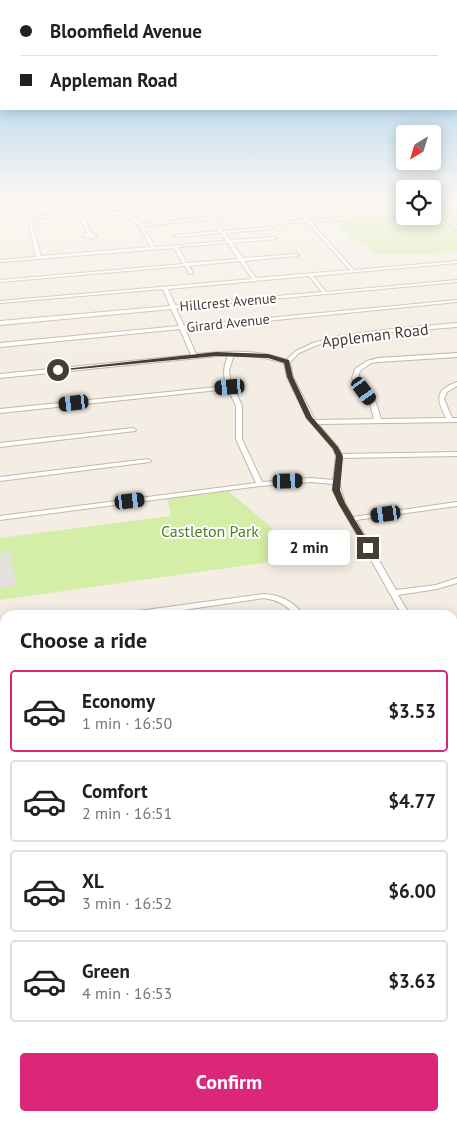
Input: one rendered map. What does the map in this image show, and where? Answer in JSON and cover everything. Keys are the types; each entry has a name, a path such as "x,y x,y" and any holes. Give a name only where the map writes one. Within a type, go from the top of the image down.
{"street":[{"path":"37,250 39,258"},
{"path":"0,261 127,250"},
{"path":"177,250 191,273"},
{"path":"236,250 255,280"},
{"path":"334,250 353,271"},
{"path":"0,281 297,255"},
{"path":"0,302 457,262"},
{"path":"310,275 325,293"},
{"name":"Hillcrest Avenue","path":"0,323 457,281"},
{"path":"165,288 194,356"},
{"name":"Girard Avenue","path":"0,345 457,301"},
{"name":"Appleman Road","path":"287,362 295,352 304,346 331,338 457,325"},
{"path":"232,353 226,370 230,387 239,406 239,439 260,484"},
{"path":"0,376 232,353 268,356 287,362 290,377 313,422 336,448 339,456 336,490 342,503 404,610"},
{"path":"378,421 372,403 355,378 357,370 366,364 378,360 457,354"},
{"path":"453,420 441,400 442,393 447,388 457,384"},
{"path":"0,411 230,387"},
{"path":"313,422 453,420"},
{"path":"0,445 133,430"},
{"path":"339,456 457,454"},
{"path":"0,479 148,461"},
{"path":"0,518 260,484 311,480 336,482"},
{"path":"351,519 457,504"},
{"path":"395,593 437,587 457,580"},
{"path":"166,610 264,596 282,600 296,610"}],"green space":[{"path":"372,250 457,250 429,254 378,254"},
{"name":"Castleton Park","path":"226,489 306,557 0,600 0,538 171,516 167,497"}],"shaded area":[{"path":"10,551 17,585 0,588 0,553"}],"route":[{"path":"58,370 216,354 268,356 287,362 290,377 310,418 336,448 339,456 336,490 368,548"}]}
